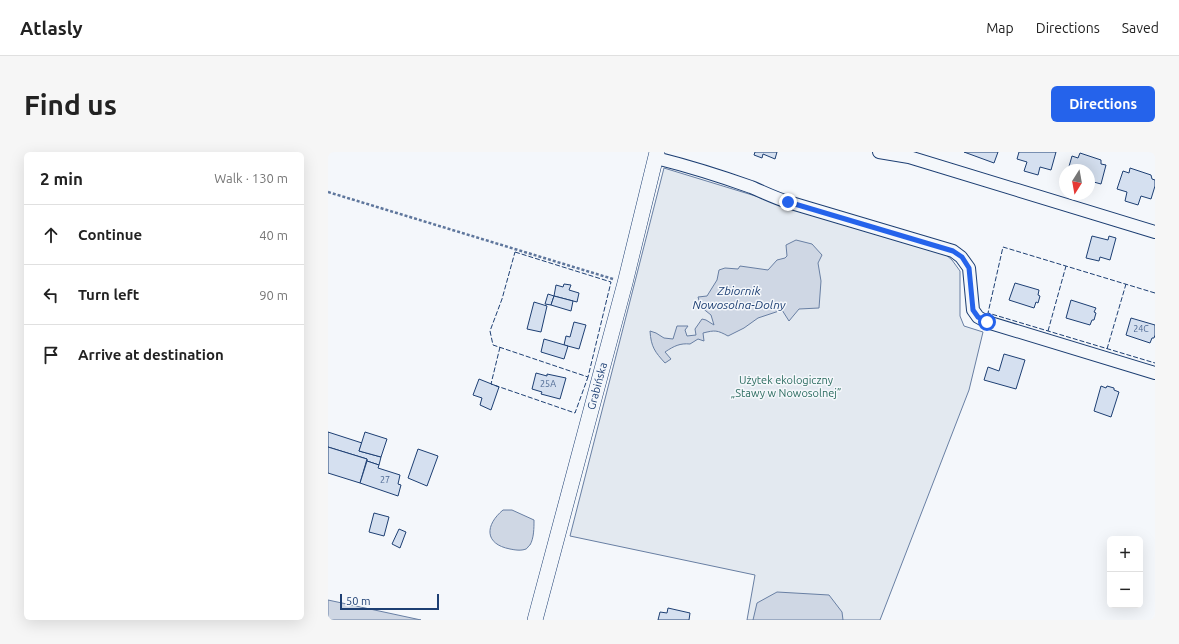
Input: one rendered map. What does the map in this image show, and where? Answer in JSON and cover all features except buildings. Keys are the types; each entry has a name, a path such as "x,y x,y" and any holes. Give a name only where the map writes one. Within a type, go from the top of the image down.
{"street":[{"path":"879,152 909,157 1155,232"},
{"path":"656,155 788,202 953,251 962,257 969,268 973,310 978,317 987,322 1155,373"},
{"name":"Grabińska","path":"535,620 625,283 656,155"}],"path":[{"path":"328,192 625,283"}],"green space":[{"name":"Użytek ekologiczny „Stawy w Nowosolnej”","path":"664,168 945,254 952,260 960,271 960,316 964,326 983,332 969,390 880,620 747,620 755,575 570,536"}],"water":[{"name":"Zbiornik Nowosolna-Dolny","path":"796,240 812,244 822,255 818,263 821,281 819,308 799,309 789,321 782,310 758,318 744,328 728,336 716,331 703,333 704,341 698,339 690,344 677,345 665,352 671,359 665,363 654,349 650,331 664,338 673,339 677,326 688,326 685,330 687,336 696,335 695,329 702,319 714,325 711,315 701,307 698,297 707,296 717,280 719,270 725,268 738,269 740,266 768,270 777,260 787,256 786,245"},
{"path":"503,510 512,510 534,520 532,539 530,545 526,549 516,550 501,547 495,543 492,538 490,528 497,516"},
{"path":"777,592 829,595 842,612 843,620 753,620 757,603"},
{"path":"328,600 421,620 328,620"}],"fence":[{"path":"1155,293 1003,247 988,313 1155,363"},
{"path":"515,252 611,282 588,377 493,345 490,331 502,299 515,252"},
{"path":"1048,331 1066,266"},
{"path":"1107,349 1126,284"},
{"path":"500,347 491,384 575,413 588,377"}],"route":[{"path":"788,202 953,251 962,257 969,268 973,310 978,317 987,322"}]}
